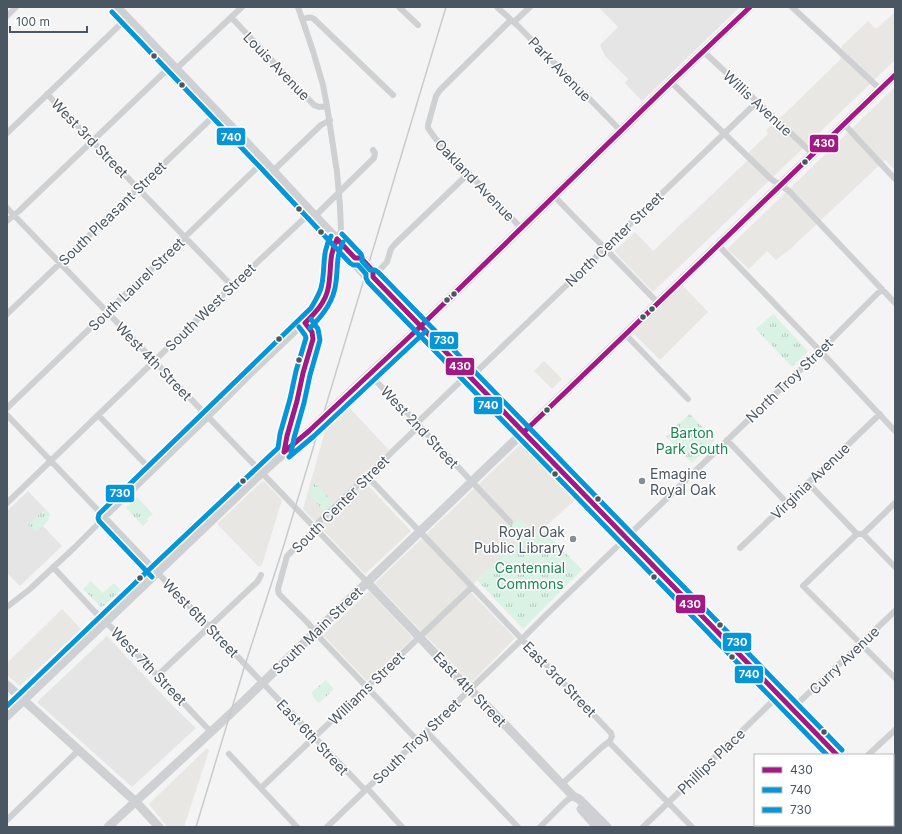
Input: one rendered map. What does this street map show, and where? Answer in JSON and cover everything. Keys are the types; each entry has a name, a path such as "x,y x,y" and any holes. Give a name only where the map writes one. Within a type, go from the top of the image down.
{"main road":[{"path":"117,7 274,170 355,258 361,258 373,271 373,277 836,754"},
{"path":"7,716 261,473 421,326 750,7"},
{"name":"South Main Street","path":"108,827 211,732 895,75"},
{"name":"East 4th Street","path":"367,582 573,796 579,799 607,827"},
{"path":"7,685 136,802 159,827"},
{"name":"East 4th Street","path":"573,796 577,805 597,827"}],"street":[{"path":"7,16 16,7"},
{"path":"7,607 53,568 305,323 316,312 325,297 328,288 331,253 341,231 339,193 330,120 323,85 298,7"},
{"path":"399,7 418,25"},
{"name":"Park Avenue","path":"497,7 513,21 621,132"},
{"path":"513,21 530,7"},
{"path":"792,7 880,89"},
{"path":"7,221 21,210 93,141 174,67 184,61 240,8"},
{"name":"Louis Avenue","path":"231,17 314,105 319,107 327,106"},
{"path":"303,19 309,17 314,19 393,95"},
{"path":"7,133 127,18"},
{"name":"Oakland Avenue","path":"513,21 440,90 436,96 428,121 428,128 435,138 522,228"},
{"name":"Willis Avenue","path":"704,51 813,154"},
{"path":"671,82 770,177 789,191 895,303"},
{"name":"West 3rd Street","path":"47,94 232,286"},
{"name":"North Center Street","path":"470,376 757,102"},
{"name":"South Pleasant Street","path":"7,314 218,112"},
{"path":"274,170 322,125 330,120"},
{"path":"844,124 895,179"},
{"name":"South West Street","path":"7,503 232,286 313,214 339,193 374,158 375,153 373,150"},
{"name":"South Laurel Street","path":"7,408 264,160"},
{"path":"373,277 387,262 391,249 395,244 469,173"},
{"path":"554,196 658,303"},
{"name":"West 4th Street","path":"7,208 367,582"},
{"path":"718,245 895,431"},
{"name":"North Troy Street","path":"626,537 820,351 882,289"},
{"path":"284,452 303,373 313,339 312,332 305,323"},
{"path":"625,334 688,399"},
{"name":"West 2nd Street","path":"369,374 510,522"},
{"name":"South Center Street","path":"315,632 278,592 287,556 319,522 470,376"},
{"name":"Virginia Avenue","path":"740,548 880,414"},
{"name":"West 6th Street","path":"7,415 262,683"},
{"path":"98,415 152,471"},
{"path":"727,440 787,503"},
{"path":"367,476 419,532"},
{"path":"808,483 895,567"},
{"path":"895,504 803,586 895,678"},
{"name":"East 3rd Street","path":"419,532 607,729 612,736 609,742 692,827"},
{"name":"South Troy Street","path":"327,827 626,537"},
{"name":"West 7th Street","path":"53,568 158,675 211,732"},
{"path":"158,675 257,582 261,574"},
{"name":"Williams Street","path":"261,788 472,587"},
{"name":"Curry Avenue","path":"792,709 895,611"},
{"path":"315,632 417,740"},
{"name":"East 6th Street","path":"262,683 402,827"},
{"name":"Phillips Place","path":"643,827 779,695"},
{"path":"869,754 895,730"},
{"path":"426,731 518,827"},
{"path":"562,784 609,742"},
{"path":"7,820 79,750"},
{"path":"229,754 297,827"},
{"path":"540,827 573,796"}],"shaded area":[{"path":"598,7 740,7 642,101 625,83 628,79 605,56 600,45 618,27"},
{"path":"895,12 895,60 653,292 614,251 635,232 653,251 748,160 745,156 768,134 766,130 840,60 842,46 846,42 868,21 876,29"},
{"path":"895,87 895,170 885,160 788,251 776,260 767,251 749,269 727,249"},
{"path":"682,285 708,312 660,360 632,332"},
{"path":"544,361 562,379 552,389 534,371"},
{"path":"347,405 389,450 360,477 411,531 365,574 303,509 328,421"},
{"path":"523,442 578,497 541,531 531,530 519,518 519,540 468,589 515,638 471,683 375,583"},
{"path":"262,481 265,482 282,500 262,565 259,567 218,525 218,523"},
{"path":"28,491 50,514 49,519 43,526 62,546 20,586 7,573 7,511"},
{"path":"369,591 413,638 367,681 323,635"},
{"path":"62,609 81,629 20,686 7,675 7,663"},
{"path":"107,636 173,706 196,728 132,787 37,702"},
{"path":"207,748 209,751 184,827 167,827 149,804"}],"green space":[{"path":"773,314 808,351 792,367 756,329"},
{"name":"Barton Park South","path":"690,414 715,440 692,463 666,437 674,430 673,428"},
{"path":"313,482 331,500 330,502 333,502 334,504 324,511 309,495"},
{"path":"137,497 153,514 147,519 148,521 143,526 126,508"},
{"path":"45,509 50,515 48,518 49,519 36,532 28,525"},
{"name":"Centennial Commons","path":"519,518 531,530 546,532 582,570 523,629 477,580 518,541 507,529"},
{"path":"91,581 103,593 114,583 121,590 101,607 83,589"},
{"path":"326,680 334,689 319,703 313,697 312,692"}],"railway":[{"path":"196,827 245,665 283,548 446,7"}],"transit line":[{"name":"430","path":"284,452 309,431 421,326 750,7"},
{"name":"740","path":"112,12 350,263 353,265 358,265 366,274 368,282 826,754"},
{"name":"430","path":"524,432 895,75"},
{"name":"730","path":"342,234 361,254 362,261 370,270 375,270 378,272 842,750"},
{"name":"730","path":"152,577 99,521 99,514 311,308 321,288 326,249 331,236"},
{"name":"430","path":"337,239 355,258 361,258 373,271 373,277 836,754"},
{"name":"430","path":"305,323 319,308 327,294 332,251 337,239"},
{"name":"740","path":"310,328 323,313 333,295 336,282 338,257 343,242"},
{"name":"740","path":"291,453 320,340 318,329 311,319"},
{"name":"430","path":"284,452 303,373 313,339 312,332 305,323"},
{"name":"730","path":"7,706 278,448 280,434 296,371 306,338 299,327"},
{"name":"740","path":"289,457 314,436 426,331"}],"place":[{"name":"Emagine Royal Oak","path":"642,481"},
{"name":"Royal Oak Public Library","path":"573,539"}]}
